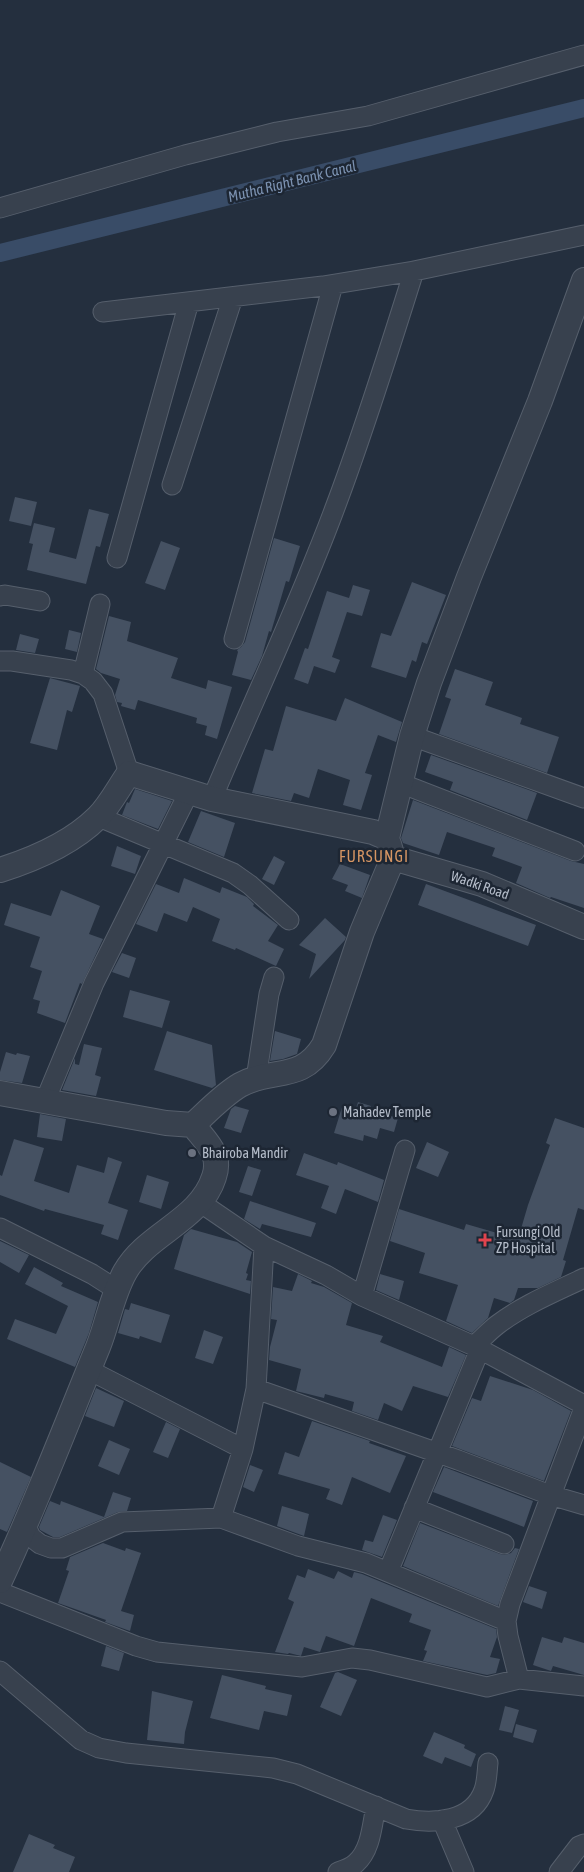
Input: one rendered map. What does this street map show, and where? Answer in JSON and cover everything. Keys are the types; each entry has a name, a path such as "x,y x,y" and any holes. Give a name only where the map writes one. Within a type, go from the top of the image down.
{"street":[{"path":"0,208 185,155 278,132 368,116 584,55"},
{"path":"103,312 334,284 414,271 584,235"},
{"path":"212,799 336,507 363,433 414,271"},
{"path":"0,1093 166,1123 193,1125 227,1094 242,1084 296,1070 308,1065 317,1056 324,1045 390,848 400,783 428,683 580,304 584,280"},
{"path":"234,639 334,284"},
{"path":"172,485 233,297"},
{"path":"117,558 190,302"},
{"path":"0,596 5,595 40,601"},
{"path":"83,674 100,604"},
{"path":"0,661 12,661 71,670 83,674 93,681 104,694 129,773 99,816 66,842 21,864 0,870"},
{"path":"412,736 584,798"},
{"name":"Wadki Road","path":"129,773 212,799 373,832 390,848 584,927"},
{"path":"400,783 575,851"},
{"path":"45,1101 94,983 189,792"},
{"path":"99,816 233,873 250,885 289,920"},
{"path":"256,1079 269,994 274,977"},
{"path":"0,1580 26,1526 101,1339 117,1290 126,1271 137,1255 201,1203 215,1176 218,1162 214,1152 193,1125"},
{"path":"362,1296 405,1150"},
{"path":"201,1203 264,1246 326,1275 362,1296 477,1348 584,1407 510,1604 506,1621 519,1680"},
{"path":"0,1228 92,1274 117,1290"},
{"path":"221,1518 243,1449 256,1389 264,1246"},
{"path":"388,1572 437,1453 477,1348 496,1326 509,1317 584,1278"},
{"path":"88,1370 243,1449"},
{"path":"256,1389 437,1453 550,1496 584,1505"},
{"path":"414,1508 504,1544"},
{"path":"26,1526 31,1537 40,1544 51,1548 62,1548 122,1522 221,1518 298,1546 366,1563 506,1621"},
{"path":"0,1592 136,1646 157,1652 302,1667 352,1658 370,1660 487,1687 519,1680 584,1686"},
{"path":"0,1670 81,1740 99,1748 126,1753 273,1768 297,1774 406,1818 421,1822 461,1816 477,1803 484,1790 488,1763"},
{"path":"338,1872 356,1864 364,1853 370,1838 376,1806"},
{"path":"442,1820 464,1872"},
{"path":"559,1872 578,1846 584,1844"}],"building":[{"path":"15,497 37,502 31,526 9,521"},
{"path":"89,509 109,514 100,547 96,546 86,584 27,570 33,544 29,543 34,523 55,528 49,552 76,559"},
{"path":"274,538 300,546 289,582 286,581 271,632 269,631 262,656 251,680 232,675 237,650 245,642"},
{"path":"161,541 180,548 165,590 145,583"},
{"path":"412,582 446,595 427,644 422,642 416,662 412,660 406,678 371,667 381,633 391,636"},
{"path":"353,585 370,590 362,616 347,612 332,657 340,660 335,673 314,666 308,684 294,679 305,648 308,649 327,591 349,598"},
{"path":"109,616 131,622 127,641 178,658 171,678 206,689 208,680 232,687 217,739 205,735 207,726 196,723 197,718 138,700 135,710 121,706 122,703 117,702 115,695 120,679 101,673 96,669"},
{"path":"69,630 81,633 77,652 65,649"},
{"path":"20,634 39,639 35,653 16,650"},
{"path":"455,669 493,682 485,705 522,718 520,724 559,737 547,773 439,734 451,699 445,697"},
{"path":"50,678 80,686 72,712 67,710 57,750 30,743"},
{"path":"345,698 402,722 396,742 378,735 365,773 372,775 361,810 343,805 350,780 318,769 309,798 294,793 291,801 252,793 265,749 273,751 286,706 336,721"},
{"path":"431,755 537,793 527,820 450,790 453,782 425,772"},
{"path":"135,789 172,801 158,829 122,815"},
{"path":"413,800 571,861 584,864 584,908 550,898 516,883 522,867 492,856 495,848 447,832 439,855 403,843 401,838"},
{"path":"201,811 235,823 224,857 188,842"},
{"path":"117,846 141,856 135,874 111,866"},
{"path":"274,856 285,862 274,885 262,879"},
{"path":"340,864 370,875 362,898 345,891 348,885 332,879"},
{"path":"184,878 220,893 222,887 247,897 254,904 253,906 278,925 268,941 284,949 276,966 236,948 235,950 212,941 220,919 193,907 187,922 164,913 157,932 136,924 156,884 179,893"},
{"path":"426,884 536,925 528,946 418,905"},
{"path":"61,890 100,906 89,934 103,939 82,984 80,983 65,1023 37,1013 40,1001 33,999 42,971 30,967 40,937 4,925 11,903 51,916"},
{"path":"325,918 346,937 309,979 316,954 299,945"},
{"path":"122,953 136,958 129,978 112,972"},
{"path":"130,990 170,1001 162,1028 123,1017"},
{"path":"167,1031 212,1045 216,1085 212,1088 154,1070"},
{"path":"275,1031 301,1039 297,1054 270,1061"},
{"path":"84,1044 102,1048 95,1075 101,1077 96,1096 62,1090 75,1058 75,1064 79,1065"},
{"path":"6,1052 30,1056 22,1083 0,1080 0,1072"},
{"path":"358,1102 371,1106 370,1110 398,1118 394,1132 380,1128 377,1139 364,1135 363,1141 334,1133 343,1104 356,1108"},
{"path":"235,1106 249,1110 241,1133 224,1128 231,1109"},
{"path":"40,1114 66,1119 62,1141 37,1137"},
{"path":"555,1118 584,1128 584,1210 578,1208 563,1260 566,1261 561,1277 538,1288 518,1288 514,1300 510,1303 494,1298 488,1318 472,1333 446,1321 458,1285 419,1273 425,1253 390,1241 399,1209 464,1230 466,1224 518,1239 550,1145 546,1143"},
{"path":"14,1139 44,1148 34,1181 69,1193 77,1165 104,1173 108,1157 122,1162 108,1203 128,1210 118,1240 101,1234 104,1225 45,1209 44,1211 0,1195 0,1175 2,1176"},
{"path":"427,1142 449,1152 438,1177 416,1168"},
{"path":"304,1153 337,1165 338,1162 384,1180 378,1202 345,1189 336,1214 321,1208 329,1186 296,1175"},
{"path":"248,1166 261,1170 252,1196 239,1192"},
{"path":"147,1175 169,1182 161,1209 139,1202"},
{"path":"250,1201 316,1223 311,1237 262,1224 260,1229 244,1219"},
{"path":"191,1229 237,1242 252,1252 246,1273 248,1274 246,1280 251,1281 250,1294 174,1269 184,1235"},
{"path":"0,1241 29,1255 19,1273 0,1262"},
{"path":"34,1267 63,1283 61,1286 98,1302 89,1333 75,1367 7,1339 15,1319 56,1334 68,1306 25,1284"},
{"path":"298,1274 312,1281 311,1283 324,1287 352,1303 346,1325 383,1336 380,1342 442,1367 449,1347 466,1355 448,1397 413,1386 402,1411 384,1403 378,1420 352,1411 354,1402 325,1394 324,1398 296,1391 301,1369 269,1360 270,1347 277,1320 271,1319 273,1287 292,1291"},
{"path":"380,1274 404,1281 399,1300 376,1290"},
{"path":"131,1303 170,1315 161,1343 140,1336 139,1339 118,1333 125,1309 129,1310"},
{"path":"204,1330 223,1337 213,1364 195,1358"},
{"path":"490,1376 533,1390 571,1411 544,1481 452,1446 472,1398 481,1401"},
{"path":"96,1388 124,1401 114,1427 85,1416"},
{"path":"312,1421 406,1456 390,1493 352,1477 342,1505 326,1499 330,1489 278,1474 285,1452 299,1457"},
{"path":"166,1422 180,1429 168,1458 153,1452"},
{"path":"109,1440 130,1449 119,1475 98,1466"},
{"path":"0,1462 31,1477 7,1532 0,1529"},
{"path":"250,1465 263,1470 254,1492 243,1487"},
{"path":"444,1467 533,1501 524,1527 433,1492"},
{"path":"113,1492 131,1498 127,1511 118,1512 60,1537 53,1537 40,1530 39,1527 50,1501 60,1505 61,1501 104,1517"},
{"path":"282,1506 309,1514 304,1536 277,1526"},
{"path":"383,1515 397,1520 382,1557 362,1550 365,1540 373,1542"},
{"path":"420,1523 500,1554 505,1555 511,1553 515,1548 519,1549 498,1606 403,1566"},
{"path":"103,1543 125,1551 126,1548 141,1553 121,1611 134,1615 130,1631 105,1622 106,1620 58,1603 69,1571 66,1570 70,1557"},
{"path":"308,1569 334,1579 338,1571 352,1578 354,1572 362,1574 496,1629 497,1637 490,1657 500,1659 496,1673 487,1675 423,1661 427,1651 424,1650 431,1630 409,1622 412,1614 371,1598 354,1646 326,1636 320,1652 304,1647 301,1656 275,1652 294,1602 288,1599 297,1575 305,1578"},
{"path":"529,1586 547,1592 542,1609 523,1602"},
{"path":"542,1637 562,1643 564,1637 584,1643 584,1675 553,1666 551,1671 533,1665"},
{"path":"106,1646 124,1653 119,1671 101,1666"},
{"path":"338,1672 357,1680 341,1716 320,1707 335,1673"},
{"path":"222,1675 266,1686 265,1689 292,1695 287,1716 264,1711 259,1730 210,1718"},
{"path":"152,1691 193,1701 184,1744 147,1740"},
{"path":"505,1706 519,1710 512,1733 499,1730"},
{"path":"516,1724 537,1730 533,1743 513,1737"},
{"path":"434,1732 465,1745 464,1748 476,1754 471,1767 445,1757 442,1764 423,1756"},
{"path":"29,1834 55,1845 53,1848 75,1857 69,1872 13,1872"}],"waterway":[{"name":"Mutha Right Bank Canal","path":"0,253 584,108"}],"place":[{"name":"Mahadev Temple","path":"333,1112"},
{"name":"Bhairoba Mandir","path":"192,1153"},
{"name":"Fursungi Old ZP Hospital","path":"485,1240"}],"district":[{"name":"FURSUNGI","path":"374,856"}]}
